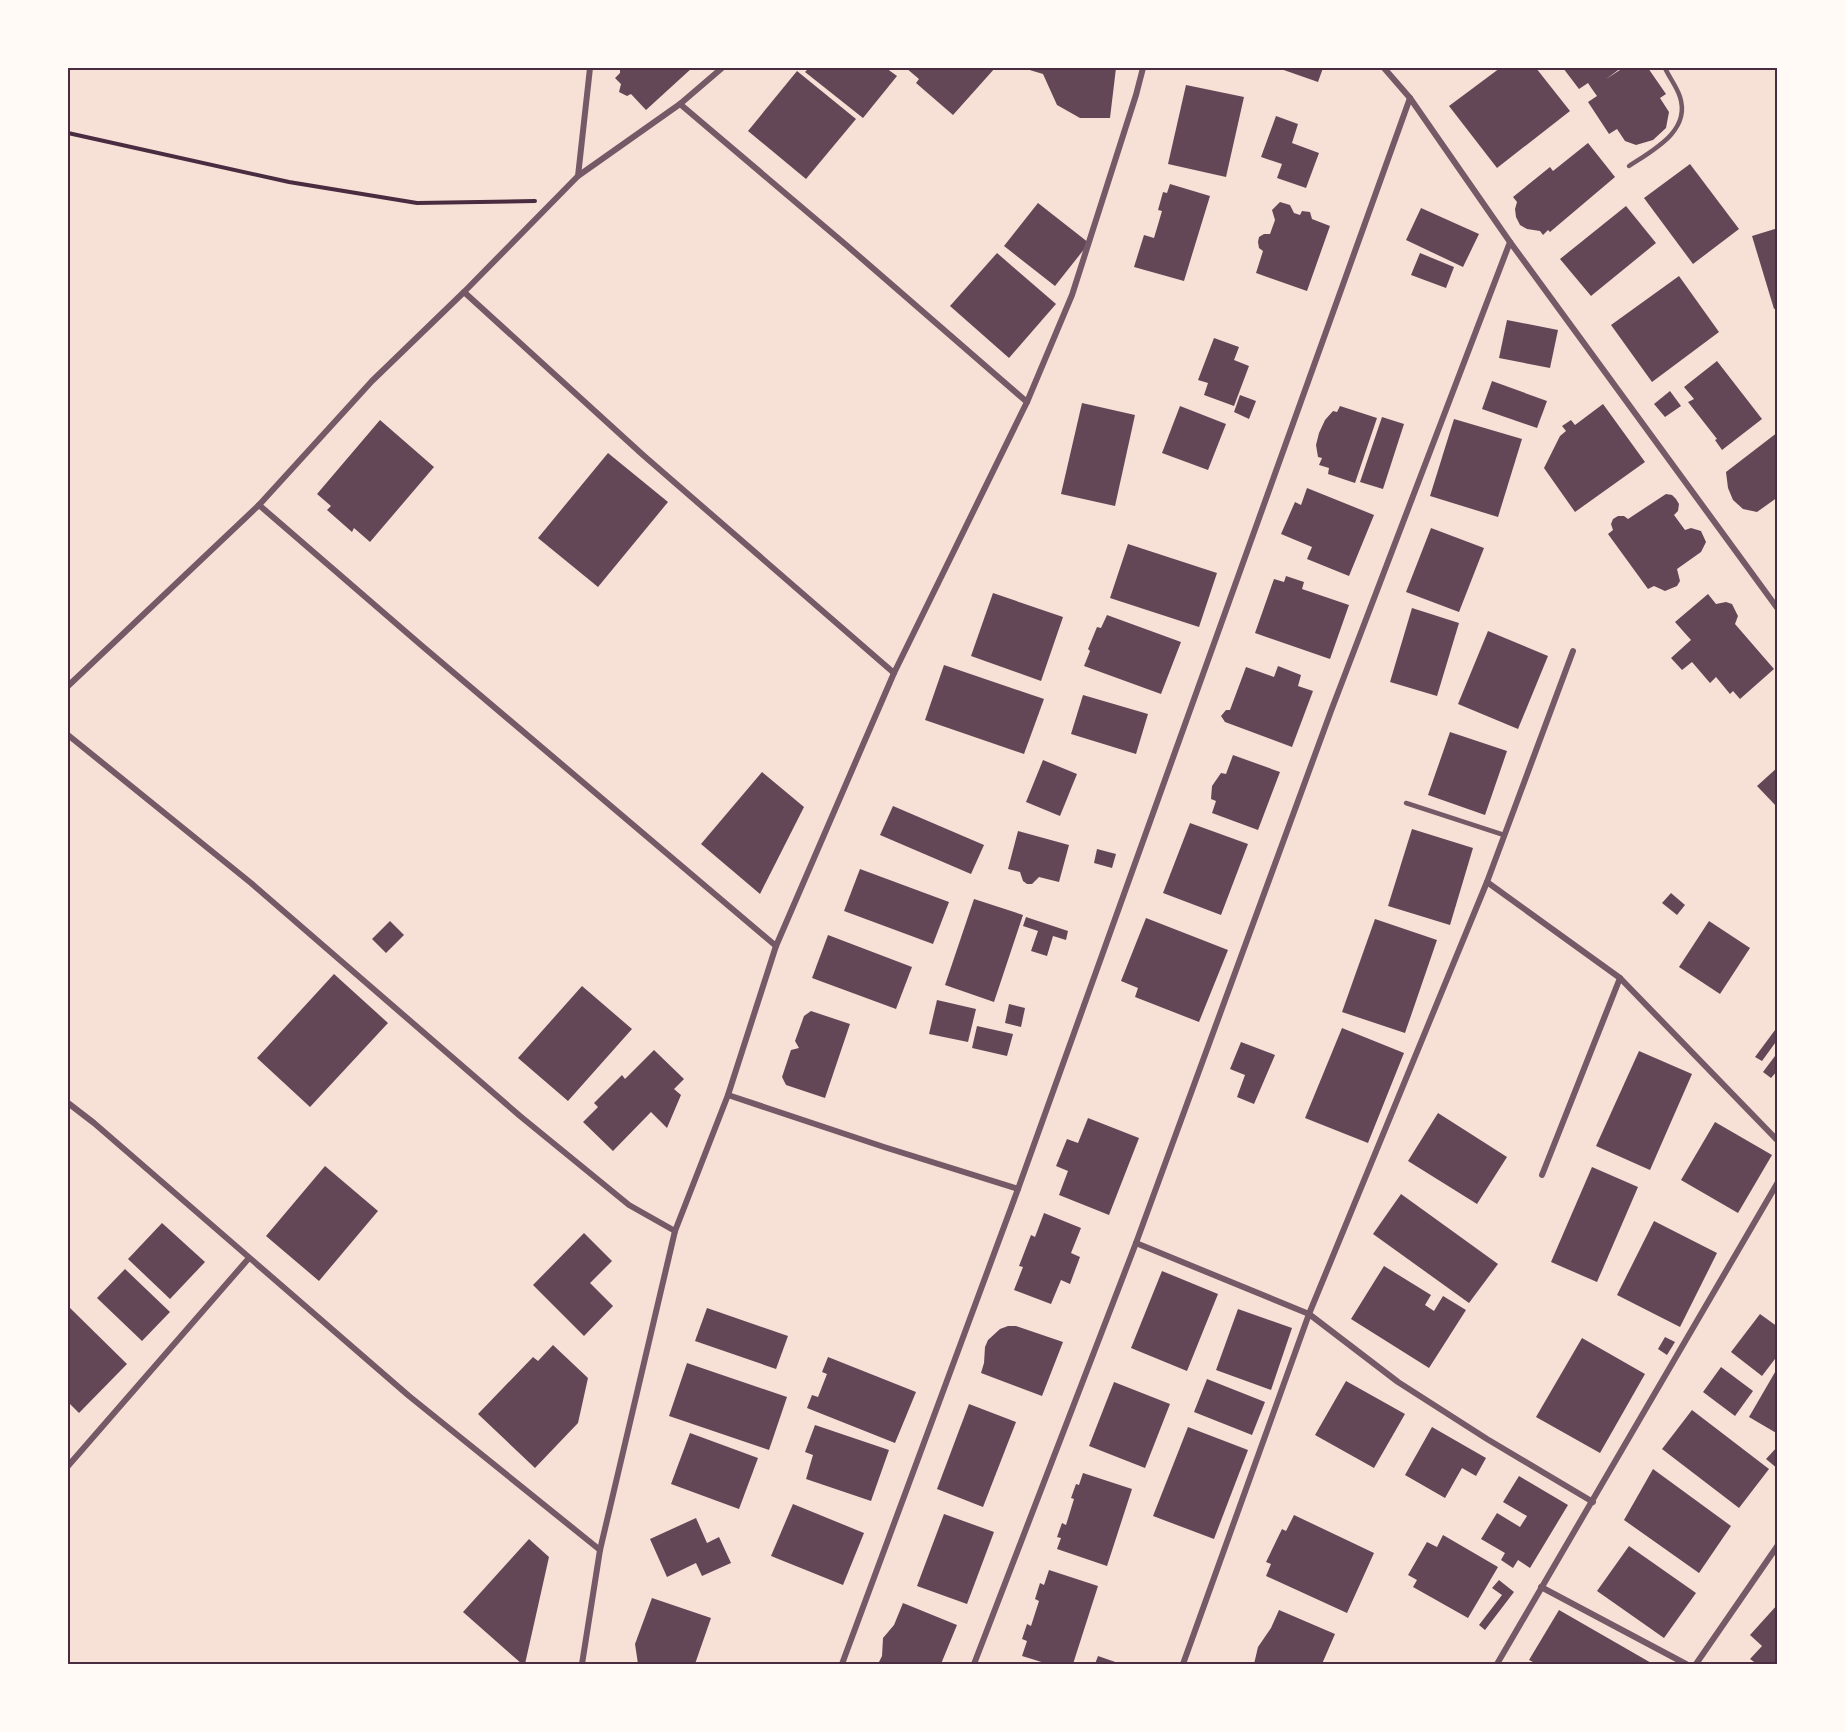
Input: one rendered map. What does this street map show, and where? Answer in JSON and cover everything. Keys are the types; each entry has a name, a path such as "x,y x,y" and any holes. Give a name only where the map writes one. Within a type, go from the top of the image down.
{"street":[{"path":"578,176 590,68"},
{"path":"68,686 259,504 372,381 464,292 578,176 680,104 722,68"},
{"path":"582,1665 600,1550 675,1230 728,1095 776,946 894,673 1027,402 1072,295 1137,94 1143,68"},
{"path":"1384,68 1410,98 1510,242 1778,609"},
{"path":"842,1665 1018,1189 1410,98"},
{"path":"680,104 1027,402"},
{"path":"975,1665 1136,1243 1331,711 1510,242"},
{"path":"464,292 642,455 894,673"},
{"path":"259,504 421,645 776,946"},
{"path":"1183,1665 1309,1314 1487,882 1573,651"},
{"path":"68,735 251,884 520,1116 630,1204 675,1230"},
{"path":"1487,882 1620,978 1778,1141"},
{"path":"1542,1175 1620,978"},
{"path":"728,1095 1018,1189"},
{"path":"68,1103 409,1396 600,1550"},
{"path":"1497,1665 1778,1182"},
{"path":"1136,1243 1309,1314 1398,1382 1487,1439 1593,1502"},
{"path":"68,1466 249,1258"},
{"path":"1696,1665 1778,1545"},
{"path":"1541,1587 1686,1665"}],"lane":[{"path":"1629,166 1669,138 1679,126 1682,111 1680,97 1665,68"},
{"path":"1406,803 1504,835"}],"path":[{"path":"68,134 289,182 417,203 553,201"}],"building":[{"path":"620,68 692,68 646,110 631,94 627,96 619,92 621,84 615,78 620,73"},
{"path":"809,68 886,68 897,76 863,118 805,72"},
{"path":"906,68 995,68 953,115 916,83 919,79"},
{"path":"1023,68 1116,68 1110,118 1080,118 1057,105 1043,74"},
{"path":"1278,68 1323,68 1318,82"},
{"path":"1500,68 1536,68 1570,111 1497,168 1449,106"},
{"path":"1563,68 1621,68 1606,79 1623,68 1648,68 1666,94 1660,98 1669,112 1666,128 1653,140 1636,145 1625,141 1617,129 1609,134 1588,102 1597,96 1588,83 1579,89"},
{"path":"797,71 856,119 806,179 748,131"},
{"path":"1186,85 1244,97 1226,177 1168,164"},
{"path":"1276,116 1298,124 1292,143 1319,153 1306,188 1277,178 1282,164 1261,157"},
{"path":"1588,143 1615,177 1550,232 1548,230 1543,235 1540,231 1527,229 1520,225 1516,217 1517,202 1513,197 1550,167 1553,171"},
{"path":"1690,164 1739,229 1693,264 1644,198"},
{"path":"1170,184 1210,196 1184,281 1134,267 1144,235 1154,238 1162,211 1158,210 1163,192 1167,193"},
{"path":"1280,202 1290,205 1294,213 1300,215 1302,211 1310,212 1312,219 1330,226 1307,291 1256,273 1263,251 1259,248 1259,237 1270,234 1275,220 1272,210"},
{"path":"1038,203 1089,243 1055,286 1004,246"},
{"path":"1626,206 1656,243 1591,296 1560,259"},
{"path":"1421,208 1479,234 1463,267 1406,240"},
{"path":"1778,228 1778,308 1774,309 1752,236"},
{"path":"997,253 1056,304 1009,358 950,306"},
{"path":"1420,253 1454,267 1446,288 1411,275"},
{"path":"1679,276 1719,332 1652,382 1611,325"},
{"path":"1507,320 1558,330 1550,368 1499,358"},
{"path":"1214,338 1239,347 1234,360 1249,366 1234,406 1204,395 1208,383 1198,380"},
{"path":"1717,361 1762,419 1722,450 1715,440 1717,439 1688,402 1694,399 1684,387"},
{"path":"1492,381 1547,401 1537,428 1482,409"},
{"path":"1670,391 1681,406 1665,417 1654,404"},
{"path":"1240,395 1256,401 1249,419 1234,412"},
{"path":"1082,403 1135,415 1115,506 1061,494"},
{"path":"1603,404 1645,462 1575,512 1544,468 1560,436 1566,431 1562,426 1571,420 1575,425"},
{"path":"1180,406 1226,424 1208,470 1162,453"},
{"path":"1340,406 1377,418 1355,483 1328,474 1329,468 1319,465 1322,458 1318,457 1316,445 1319,433 1325,420 1333,411 1337,412"},
{"path":"1382,417 1404,424 1383,489 1360,482"},
{"path":"1454,419 1522,439 1498,517 1430,496"},
{"path":"380,420 434,467 370,542 354,528 352,532 327,510 331,506 317,494"},
{"path":"1778,432 1778,497 1757,512 1743,509 1733,500 1728,488 1726,472"},
{"path":"608,453 668,502 598,587 538,538"},
{"path":"1307,488 1374,515 1349,576 1307,559 1312,547 1281,534 1295,502 1301,505"},
{"path":"1666,494 1672,495 1679,504 1678,511 1674,515 1685,530 1691,528 1701,531 1706,542 1701,552 1677,569 1680,581 1677,586 1665,591 1654,586 1648,589 1608,534 1613,530 1611,524 1613,519 1624,516 1628,519"},
{"path":"1431,528 1484,548 1459,612 1406,592"},
{"path":"1128,544 1217,573 1199,627 1110,598"},
{"path":"1286,576 1304,582 1302,589 1349,605 1330,659 1255,633 1274,579 1284,582"},
{"path":"993,593 1063,617 1041,681 971,656"},
{"path":"1708,594 1716,604 1726,602 1732,604 1738,616 1735,624 1774,669 1740,699 1733,691 1730,694 1716,677 1710,683 1692,662 1682,670 1671,658 1691,640 1675,622"},
{"path":"1412,608 1459,623 1437,696 1390,682"},
{"path":"1107,615 1181,642 1161,694 1084,666 1097,627 1101,628"},
{"path":"1488,631 1548,656 1518,729 1458,704"},
{"path":"944,665 1044,699 1024,754 925,720"},
{"path":"1278,666 1301,675 1298,686 1313,691 1292,747 1225,722 1221,716 1226,710 1230,710 1246,667 1274,677"},
{"path":"1083,695 1148,714 1136,754 1071,734"},
{"path":"1450,732 1507,751 1485,815 1428,795"},
{"path":"1233,755 1280,772 1258,830 1212,813 1216,801 1211,799 1212,786 1221,773 1226,774"},
{"path":"1043,760 1077,774 1060,816 1026,802"},
{"path":"1778,767 1778,808 1757,786"},
{"path":"762,772 804,807 760,894 701,844"},
{"path":"893,806 984,845 971,874 880,835"},
{"path":"1190,823 1248,844 1221,915 1163,893"},
{"path":"1412,829 1473,848 1450,925 1388,906"},
{"path":"1018,831 1069,845 1059,882 1039,877 1032,884 1027,884 1023,881 1020,872 1008,869"},
{"path":"1097,849 1116,854 1112,868 1094,863"},
{"path":"860,869 949,902 933,944 844,911"},
{"path":"1671,893 1685,905 1677,915 1662,903"},
{"path":"974,899 1023,915 994,1002 945,985"},
{"path":"1026,917 1068,931 1066,940 1053,936 1047,956 1031,951 1038,931 1023,926"},
{"path":"1146,918 1228,950 1199,1022 1135,997 1138,988 1121,981"},
{"path":"1375,919 1437,940 1405,1033 1342,1012"},
{"path":"390,921 404,935 386,953 372,939"},
{"path":"1709,921 1750,948 1720,994 1679,967"},
{"path":"828,935 912,967 896,1009 812,978"},
{"path":"334,974 388,1023 310,1107 257,1058"},
{"path":"582,986 632,1029 568,1101 518,1058"},
{"path":"937,1000 976,1009 968,1042 929,1034"},
{"path":"1009,1004 1025,1008 1021,1027 1005,1023"},
{"path":"811,1011 850,1024 825,1098 786,1085 782,1077 791,1050 799,1048 795,1041 804,1016"},
{"path":"977,1026 1013,1034 1007,1056 972,1048"},
{"path":"1778,1026 1778,1039 1762,1061 1755,1057"},
{"path":"1342,1028 1404,1053 1368,1143 1305,1118"},
{"path":"1241,1042 1275,1055 1254,1104 1237,1097 1245,1075 1230,1069"},
{"path":"654,1050 684,1079 674,1089 681,1095 667,1128 651,1112 613,1151 583,1122 598,1107 594,1103 622,1075 625,1079"},
{"path":"1639,1051 1692,1074 1650,1170 1596,1146"},
{"path":"1778,1052 1778,1070 1771,1078 1763,1072"},
{"path":"1438,1113 1507,1157 1477,1204 1408,1161"},
{"path":"1088,1118 1139,1138 1109,1215 1059,1195 1068,1171 1056,1166 1067,1139 1078,1143"},
{"path":"1715,1122 1772,1155 1738,1213 1681,1180"},
{"path":"325,1166 378,1211 319,1281 266,1236"},
{"path":"1592,1167 1638,1187 1597,1282 1551,1262"},
{"path":"1401,1194 1498,1264 1469,1303 1373,1234"},
{"path":"1044,1213 1081,1228 1071,1253 1080,1257 1070,1284 1061,1280 1051,1304 1014,1290 1023,1267 1019,1266 1031,1235 1035,1237"},
{"path":"1654,1221 1717,1253 1680,1327 1617,1295"},
{"path":"162,1223 205,1262 170,1299 128,1259"},
{"path":"584,1233 612,1261 590,1283 613,1306 584,1336 533,1285"},
{"path":"1384,1266 1431,1295 1425,1305 1434,1311 1443,1296 1466,1310 1429,1368 1351,1319"},
{"path":"125,1269 170,1312 142,1341 97,1298"},
{"path":"1162,1271 1218,1294 1187,1371 1131,1348"},
{"path":"68,1306 127,1364 79,1413 68,1402"},
{"path":"707,1308 788,1336 776,1369 695,1341"},
{"path":"1238,1309 1292,1328 1271,1390 1216,1370"},
{"path":"1760,1314 1778,1327 1778,1355 1762,1376 1731,1352"},
{"path":"1016,1326 1063,1342 1042,1396 981,1373 988,1340 1000,1329"},
{"path":"1665,1337 1675,1342 1667,1355 1658,1349"},
{"path":"1582,1338 1645,1374 1600,1453 1536,1417"},
{"path":"553,1345 588,1378 578,1423 535,1468 478,1414 533,1357 538,1361"},
{"path":"828,1357 916,1392 895,1443 807,1408 812,1395 818,1397 827,1374 822,1372"},
{"path":"687,1363 787,1397 769,1450 669,1416"},
{"path":"1721,1367 1753,1391 1735,1416 1703,1392"},
{"path":"1778,1367 1778,1434 1749,1417"},
{"path":"1207,1379 1265,1402 1252,1435 1194,1412"},
{"path":"1346,1381 1405,1414 1374,1468 1315,1435"},
{"path":"1114,1382 1170,1404 1145,1468 1089,1446"},
{"path":"969,1404 1016,1422 983,1507 937,1489"},
{"path":"1692,1410 1769,1469 1739,1508 1662,1449"},
{"path":"815,1425 889,1450 871,1501 806,1479 813,1455 805,1452"},
{"path":"1188,1427 1248,1450 1214,1539 1153,1516"},
{"path":"1432,1427 1486,1458 1476,1476 1462,1468 1445,1498 1405,1475"},
{"path":"690,1433 758,1458 739,1509 671,1484"},
{"path":"1778,1446 1778,1469 1766,1459"},
{"path":"1653,1469 1731,1526 1699,1573 1624,1520"},
{"path":"1083,1473 1132,1489 1107,1566 1057,1549 1061,1538 1057,1537 1062,1523 1066,1525 1074,1499 1071,1498"},
{"path":"1519,1476 1568,1505 1530,1568 1518,1560 1513,1568 1501,1560 1505,1553 1481,1539 1497,1513 1520,1527 1527,1516 1503,1502"},
{"path":"793,1504 864,1533 843,1585 771,1556"},
{"path":"944,1514 994,1532 967,1604 917,1586"},
{"path":"1294,1515 1374,1553 1347,1613 1266,1576 1271,1564 1266,1562 1282,1529 1286,1531"},
{"path":"696,1518 707,1543 719,1537 731,1563 702,1576 696,1563 667,1577 650,1539"},
{"path":"1443,1535 1498,1567 1468,1618 1413,1587 1417,1580 1408,1575 1427,1542 1437,1547"},
{"path":"529,1539 549,1557 525,1664 522,1664 463,1612"},
{"path":"1629,1546 1696,1593 1664,1638 1597,1591"},
{"path":"1049,1570 1098,1586 1073,1664 1048,1664 1022,1656 1027,1641 1022,1639 1027,1624 1031,1626 1039,1601 1035,1599 1040,1583 1044,1585"},
{"path":"1499,1580 1514,1592 1485,1630 1479,1625 1502,1595 1492,1588"},
{"path":"652,1598 711,1618 695,1664 638,1664 635,1644"},
{"path":"903,1603 957,1625 941,1664 878,1664 882,1656 883,1638 894,1625"},
{"path":"1778,1604 1778,1664 1757,1664 1750,1659 1762,1646 1750,1635"},
{"path":"1279,1610 1335,1634 1322,1664 1254,1664 1258,1647 1271,1628"},
{"path":"1559,1610 1653,1664 1537,1664 1529,1660"},
{"path":"1098,1656 1121,1664 1095,1664"}]}
